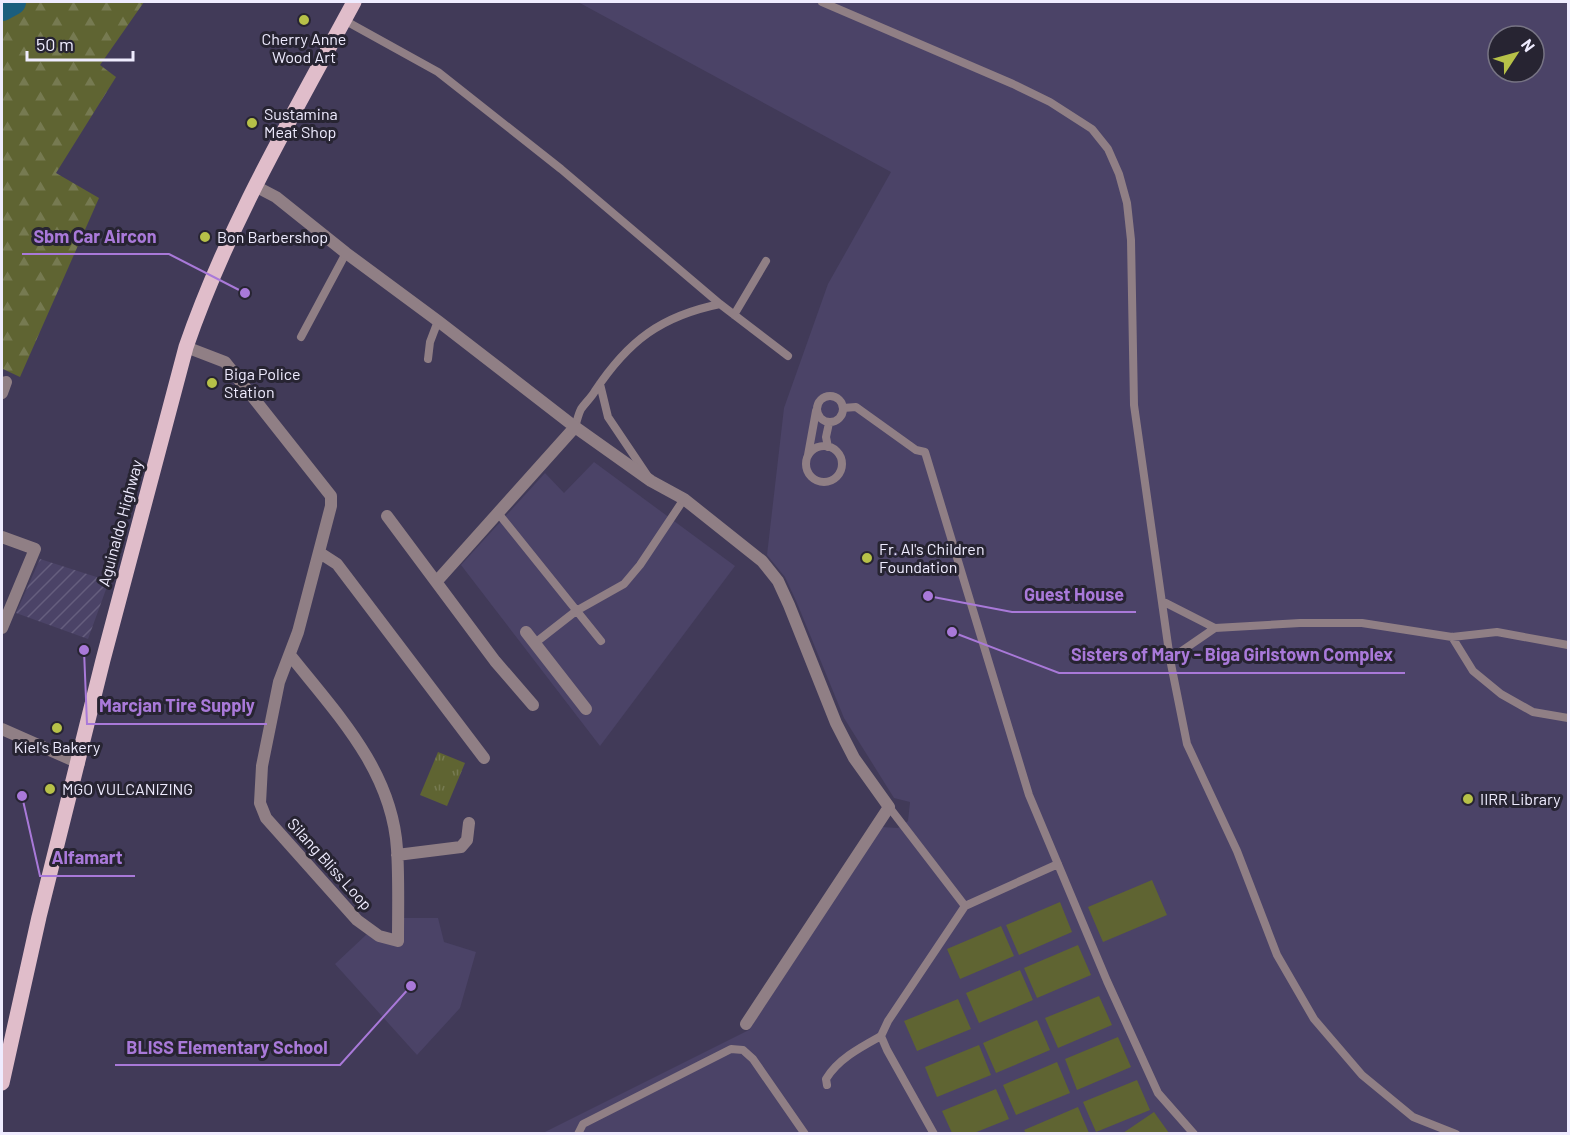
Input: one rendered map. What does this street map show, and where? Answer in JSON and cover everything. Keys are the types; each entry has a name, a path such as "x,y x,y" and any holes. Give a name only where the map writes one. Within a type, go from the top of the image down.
{"main road":[{"name":"Aguinaldo Highway","path":"2,1083 39,917 103,660 186,347 206,293 255,186 354,2"}],"street":[{"path":"255,186 276,197 575,427 651,481 684,499 762,561 778,581 836,723 854,758 889,807 746,1023"},
{"path":"186,347 225,362 331,496 331,506 320,553 290,655"},
{"path":"437,581 575,427"},
{"path":"387,516 495,661 533,705"},
{"path":"2,537 35,549 2,628"},
{"path":"320,553 337,564 484,758"},
{"path":"526,632 586,709"},
{"name":"Silang Bliss Loop","path":"290,655 356,739 378,775 391,814 397,855 398,941 379,936 357,920 266,818 260,803 259,792 262,766 279,682 290,655"},
{"path":"2,729 79,763"},
{"path":"397,855 461,847 467,840 469,824"}],"lane":[{"path":"822,2 1050,102 1092,129 1108,149 1124,193 1131,240 1134,405 1170,659 1187,744 1237,851 1277,955 1314,1019 1362,1075 1413,1118 1456,1134"},
{"path":"344,20 438,72 561,169 720,304 788,356"},
{"path":"301,337 346,253"},
{"path":"734,315 766,261"},
{"path":"575,427 581,409 621,356 648,332 694,309 720,304"},
{"path":"428,359 430,342 438,321"},
{"path":"600,384 608,417 651,481"},
{"path":"808,456 820,446 835,450 842,465 840,472 834,479 827,482 819,481 812,478 807,471 806,463 819,400 828,396 837,398 843,408"},
{"path":"843,408 856,407 916,450 926,452 1029,795 1107,981 1158,1093 1194,1134"},
{"path":"828,423 839,419 843,408"},
{"path":"816,410 820,418 828,423"},
{"path":"828,423 826,437 828,447"},
{"path":"535,643 576,611 624,584 640,565 684,499"},
{"path":"498,513 601,641"},
{"path":"1162,601 1215,628 1300,623 1362,623 1452,637 1497,632 1569,645"},
{"path":"1170,659 1215,628"},
{"path":"1452,637 1473,671 1501,694 1533,712 1569,718"},
{"path":"889,807 965,906"},
{"path":"827,1085 826,1079 835,1067 856,1050 881,1036 888,1021 965,906 1058,864"},
{"path":"881,1036 934,1134"},
{"path":"578,1134 583,1124 731,1048 743,1050 753,1059 805,1134"}],"shaded area":[{"path":"578,2 1568,2 1568,1133 541,1134 749,1030 881,827 898,828 908,821 910,802 894,798 844,718 785,577 767,555 784,408 828,284 891,172"},
{"path":"594,462 735,566 600,746 461,565 545,473 564,493"},
{"path":"40,559 109,581 88,639 16,613"},
{"path":"404,918 438,918 444,942 476,952 460,1008 417,1055 335,964 367,934 400,944"}],"green space":[{"path":"2,2 144,2 100,65 116,77 56,173 99,198 20,377 3,369 2,372"},
{"path":"438,752 465,763 447,806 420,795"},
{"path":"1152,880 1167,915 1103,942 1088,907"},
{"path":"1060,902 1072,932 1019,955 1006,925"},
{"path":"1001,926 1014,956 960,979 947,949"},
{"path":"1078,945 1091,975 1037,998 1024,968"},
{"path":"1020,970 1033,1000 979,1023 966,993"},
{"path":"1099,996 1112,1025 1058,1048 1045,1018"},
{"path":"958,999 971,1029 917,1051 904,1021"},
{"path":"1037,1020 1050,1050 996,1073 983,1043"},
{"path":"1118,1037 1131,1067 1077,1090 1065,1059"},
{"path":"979,1045 991,1075 937,1097 925,1067"},
{"path":"1057,1062 1070,1093 1016,1115 1003,1085"},
{"path":"1137,1080 1150,1110 1096,1132 1083,1102"},
{"path":"996,1089 1009,1119 974,1133 952,1133 942,1111"},
{"path":"1078,1107 1089,1133 1026,1133 1024,1130"},
{"path":"1154,1112 1169,1133 1123,1133"}],"waterway":[{"path":"2,8 13,2"}],"place":[{"name":"Cherry Anne Wood Art","path":"304,20"},
{"name":"Sustamina Meat Shop","path":"252,123"},
{"name":"Bon Barbershop","path":"205,237"},
{"name":"Sbm Car Aircon","path":"245,293"},
{"name":"Biga Police Station","path":"212,383"},
{"name":"Fr. Al's Children Foundation","path":"867,558"},
{"name":"Guest House","path":"928,596"},
{"name":"Sisters of Mary - Biga Girlstown Complex","path":"952,632"},
{"name":"Marcjan Tire Supply","path":"84,650"},
{"name":"Kiel's Bakery","path":"57,728"},
{"name":"MGO VULCANIZING","path":"50,789"},
{"name":"Alfamart","path":"22,796"},
{"name":"IIRR Library","path":"1468,799"},
{"name":"BLISS Elementary School","path":"411,986"}]}
